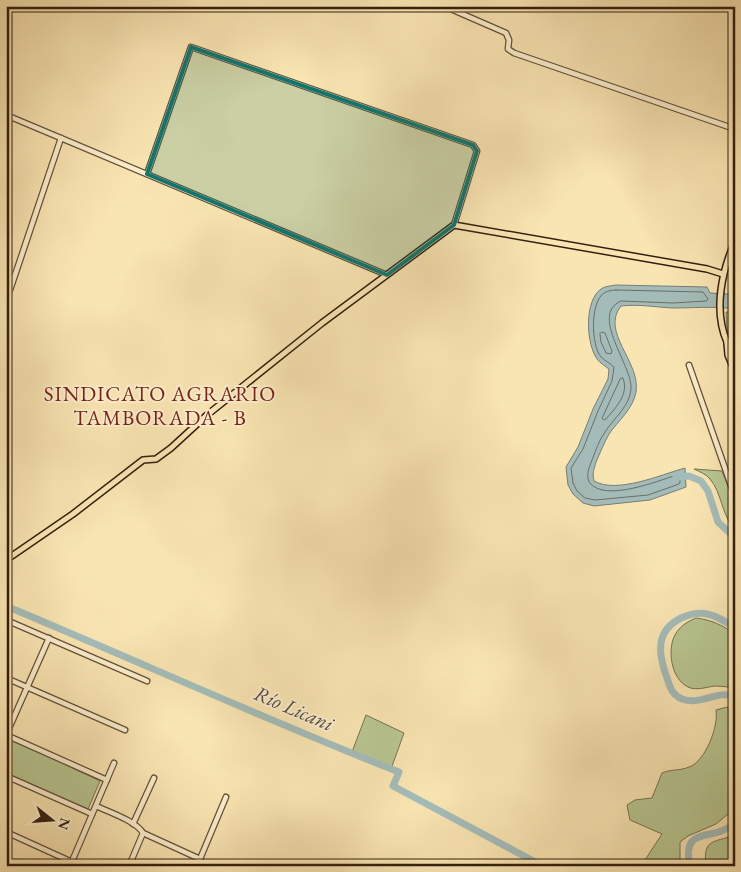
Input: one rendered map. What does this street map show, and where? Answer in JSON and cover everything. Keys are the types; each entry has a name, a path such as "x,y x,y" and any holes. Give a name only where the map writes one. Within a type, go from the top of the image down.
{"main road":[{"path":"6,560 73,514 142,460 156,459 171,448 207,415 322,323 454,225 707,269 723,274"},
{"path":"735,241 732,255 723,274 721,292 721,308 728,355 735,372"},
{"path":"727,343 735,356"}],"street":[{"path":"444,6 506,33 509,38 508,49 514,53 735,130"},
{"path":"147,174 191,47 473,145 477,151 454,225"},
{"path":"6,115 387,275"},
{"path":"10,290 61,138"},
{"path":"727,343 735,339"},
{"path":"689,365 735,497"},
{"path":"6,620 148,681"},
{"path":"49,638 6,735 107,780"},
{"path":"6,678 125,730"},
{"path":"6,832 71,864 114,763"},
{"path":"6,776 92,814"},
{"path":"133,824 154,778"},
{"path":"199,866 200,859 226,797"},
{"path":"96,806 133,824 141,829 143,833 200,859"},
{"path":"129,866 143,833"}],"highlighted area":[{"path":"191,47 473,145 477,151 454,225 387,275 147,174"}],"green space":[{"path":"726,312 735,312 735,337 731,339 727,329"},
{"path":"694,469 722,471 735,504 735,530 730,524 717,491 710,479"},
{"path":"696,618 717,623 735,634 735,689 718,686 698,689 691,688 682,683 674,671 671,648 675,635 681,627"},
{"path":"727,707 735,716 734,809 716,824 688,836 680,842 680,866 641,866 662,834 630,820 627,805 635,800 652,798 662,773 695,764 710,743 715,725 716,710"},
{"path":"366,715 404,733 391,769 352,752"},
{"path":"7,737 100,781 88,809 6,773"},
{"path":"735,835 735,861 732,866 706,866 705,857 708,846 715,841"}],"water":[{"path":"616,285 707,287 710,293 727,294 735,292 735,309 621,306 616,316 615,326 633,370 636,392 629,409 609,434 604,444 596,462 593,474 594,481 603,484 626,484 651,479 685,468 686,487 650,500 594,506 583,503 573,494 568,485 566,467 578,447 593,409 608,379 609,369 597,359 593,352 589,333 589,312 595,295 601,289"}],"waterway":[{"path":"676,477 689,476 701,481 708,491 718,522 735,538"},
{"name":"Río Licani","path":"6,606 300,732 399,772 393,786 540,866"},
{"path":"735,628 711,615 704,613 694,614 673,623 667,629 661,644 662,660 669,685 679,697 695,701 722,695 735,696"},
{"path":"690,866 688,853 690,844 694,839 726,829 735,823"}],"district":[{"name":"SINDICATO AGRARIO TAMBORADA - B","path":"160,405"}]}
